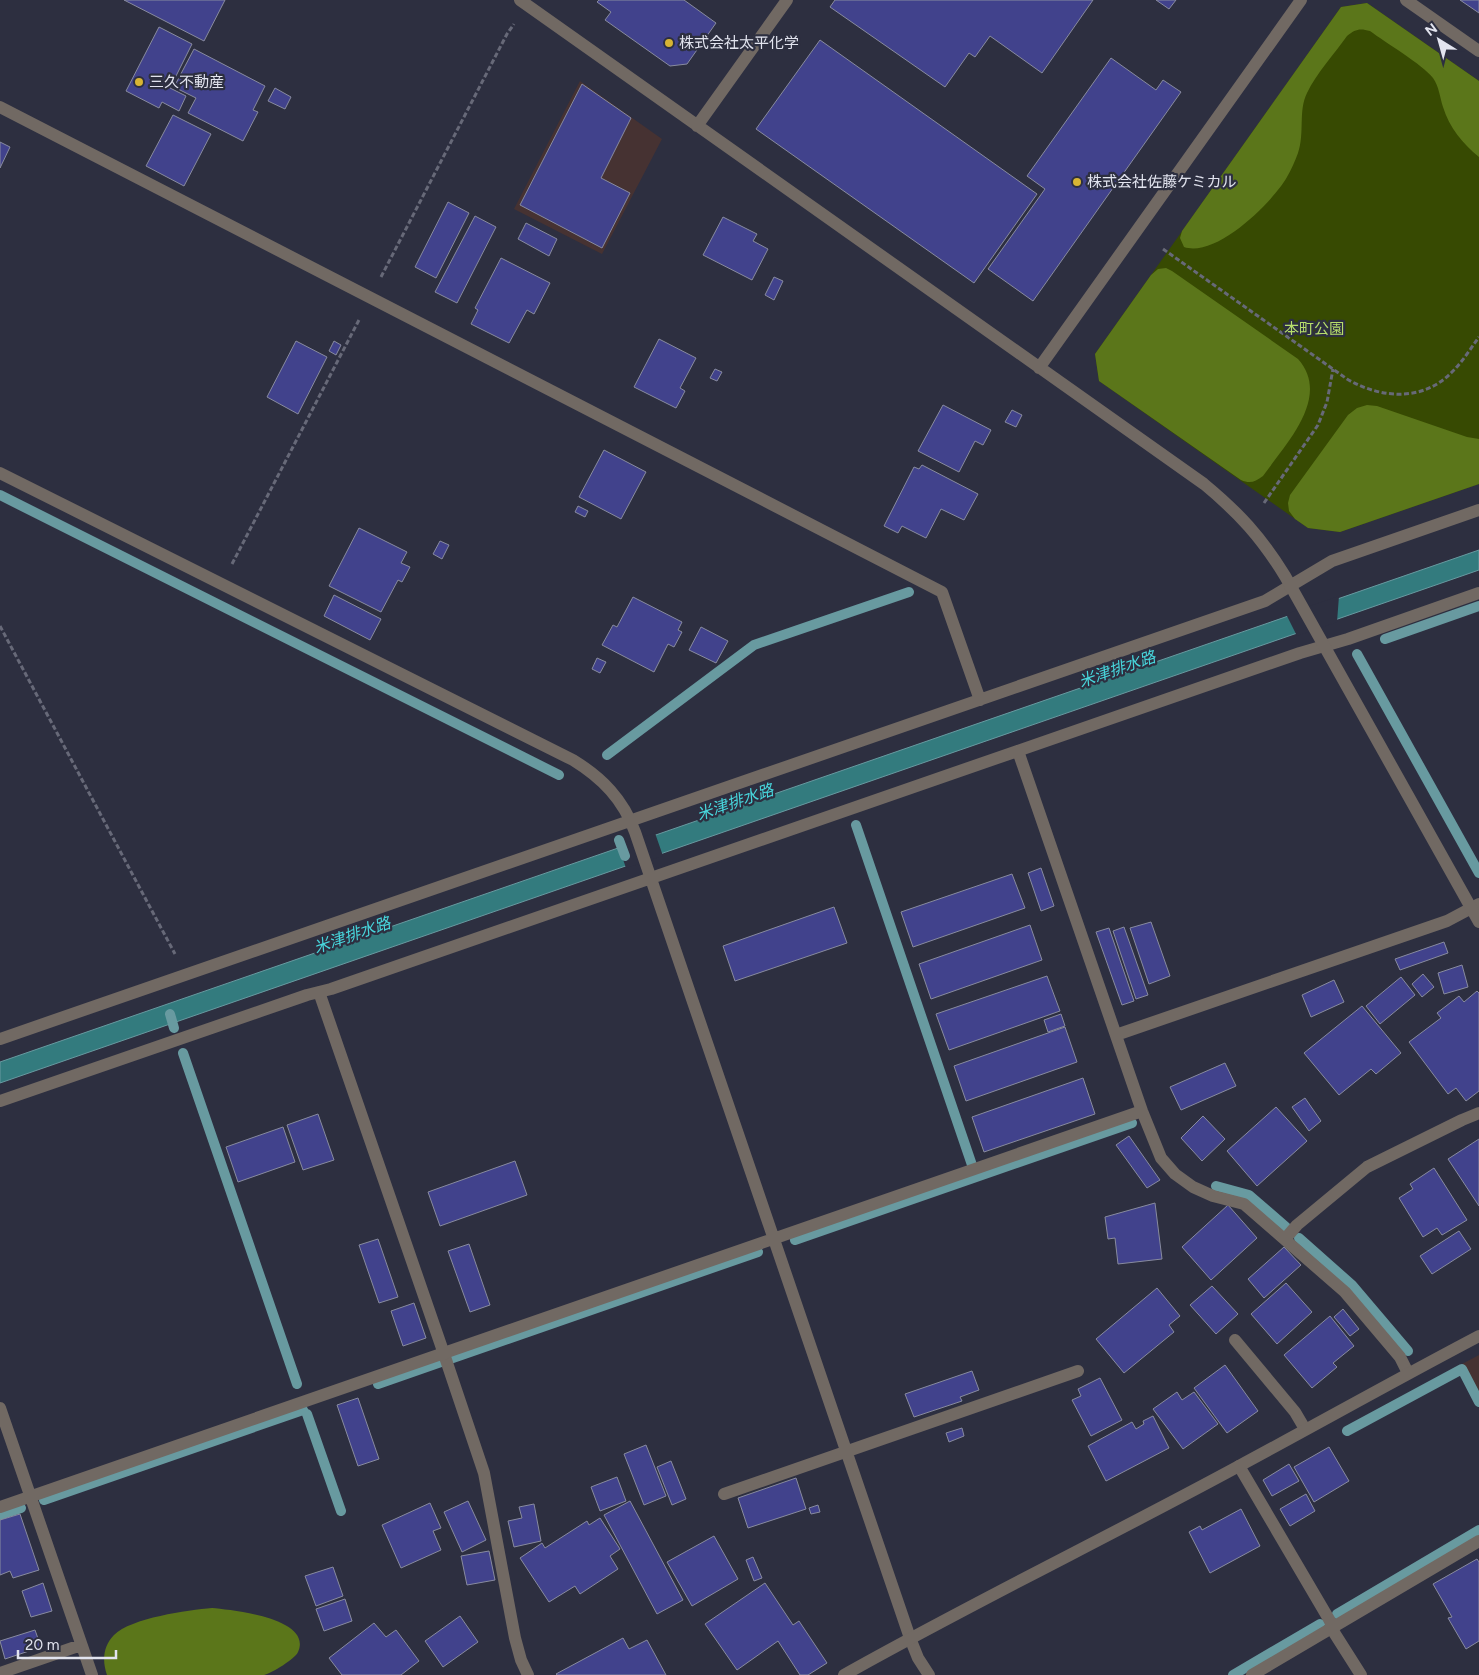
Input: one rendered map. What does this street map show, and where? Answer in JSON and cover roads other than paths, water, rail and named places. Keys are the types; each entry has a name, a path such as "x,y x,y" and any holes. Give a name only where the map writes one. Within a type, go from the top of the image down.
{"street":[{"path":"520,0 1196,479 1228,504 1250,526 1268,550 1475,906 1479,922"},
{"path":"697,126 787,0"},
{"path":"1039,368 1301,0"},
{"path":"1406,0 1479,52"},
{"path":"0,107 942,592 980,700"},
{"path":"0,473 573,760 607,785 620,802 633,826 910,1638 918,1658 929,1675"},
{"path":"0,1039 184,975 633,826 980,700 1292,590 1332,560 1479,510"},
{"path":"0,1101 319,992 649,874 1018,751 1323,644 1479,594"},
{"path":"1018,751 1142,1111 1161,1158 1175,1174 1193,1187 1213,1196 1244,1204 1285,1239 1345,1292 1400,1357 1408,1373"},
{"path":"1116,1035 1447,921 1475,906"},
{"path":"319,992 484,1472 515,1638 521,1660 528,1675"},
{"path":"0,1507 1142,1111"},
{"path":"1285,1239 1297,1226 1366,1167 1479,1113"},
{"path":"844,1675 910,1638 1239,1466 1479,1336"},
{"path":"1235,1340 1295,1412 1305,1429"},
{"path":"724,1494 1078,1372"},
{"path":"0,1408 92,1675"},
{"path":"1239,1466 1361,1675"},
{"path":"1252,1675 1479,1542"},
{"path":"0,1673 82,1645"}],"waterway":[{"path":"0,495 559,775"},
{"path":"607,755 754,645 909,592"},
{"path":"1385,639 1479,606"},
{"path":"1357,654 1479,873"},
{"path":"856,825 972,1165"},
{"path":"619,840 625,856"},
{"path":"170,1014 174,1028"},
{"path":"183,1053 297,1384"},
{"path":"795,1240 1132,1123"},
{"path":"1216,1186 1249,1195 1286,1227"},
{"path":"1299,1238 1352,1285 1408,1351"},
{"path":"450,1359 758,1252"},
{"path":"378,1384 441,1362"},
{"path":"1347,1431 1462,1369 1479,1402"},
{"path":"44,1500 303,1410"},
{"path":"307,1414 341,1511"},
{"path":"0,1515 21,1508"},
{"path":"1337,1614 1479,1530"},
{"path":"1233,1675 1320,1624"}],"place":[{"name":"株式会社太平化学","path":"669,43"},
{"name":"三久不動産","path":"139,82"},
{"name":"株式会社佐藤ケミカル","path":"1077,182"}],"park label":[{"name":"本町公園","path":"1314,329"}],"water label":[{"name":"米津排水路","path":"1117,669"},
{"name":"米津排水路","path":"735,802"},
{"name":"米津排水路","path":"352,935"}]}
